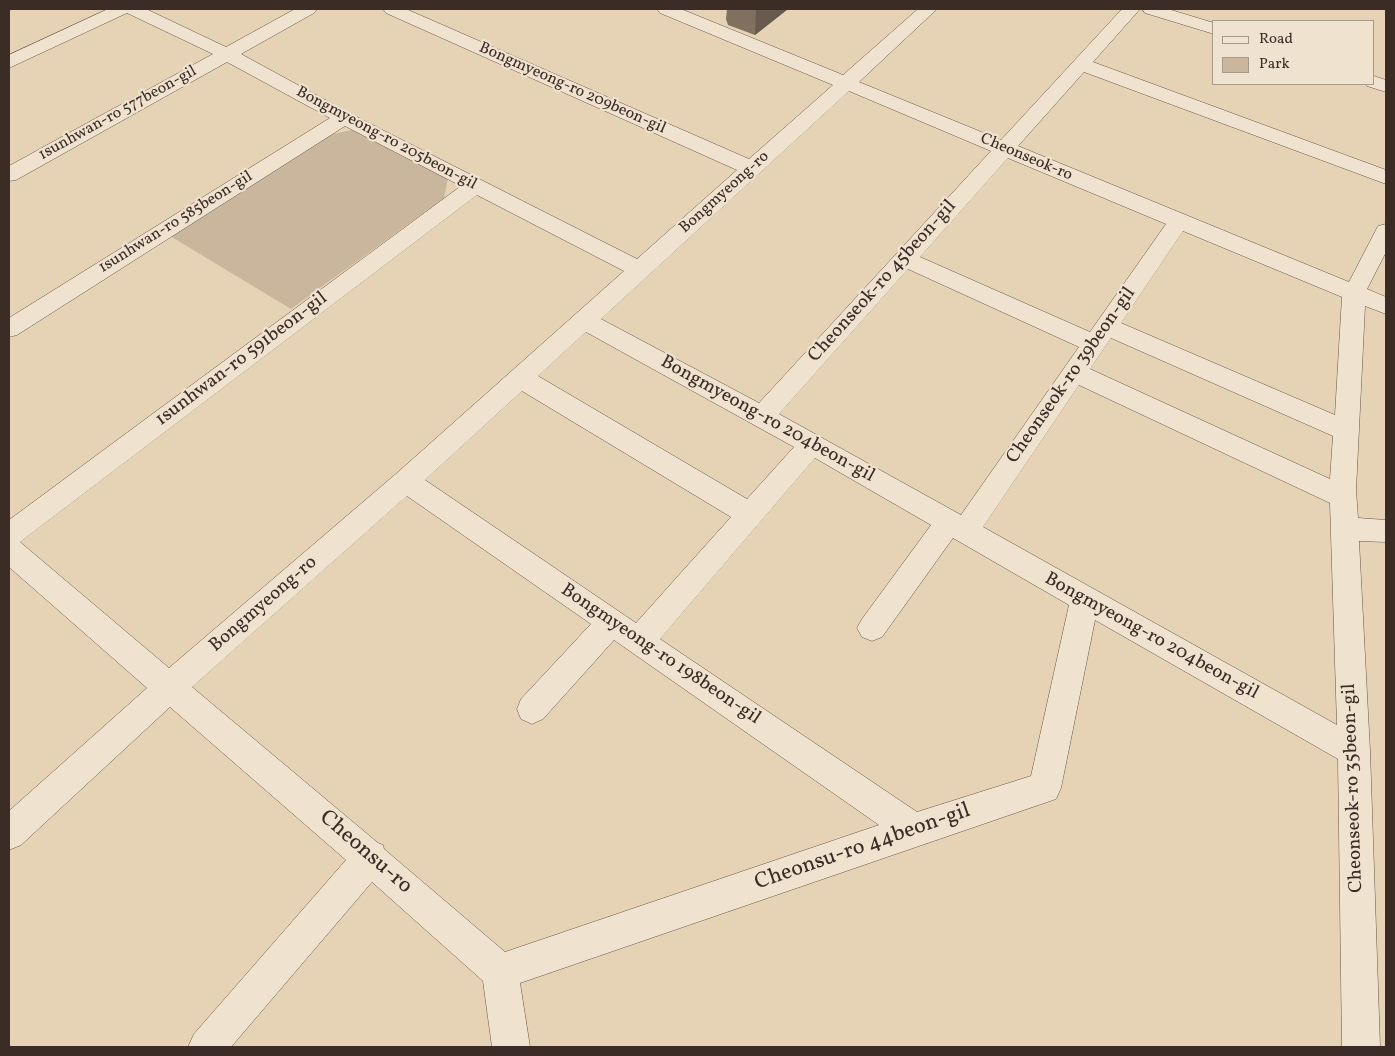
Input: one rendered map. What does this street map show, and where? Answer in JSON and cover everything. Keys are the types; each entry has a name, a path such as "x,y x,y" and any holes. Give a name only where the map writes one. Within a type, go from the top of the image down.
{"street":[{"path":"9,62 122,9"},
{"name":"Bongmyeong-ro 205beon-gil","path":"132,9 227,54 344,118 640,270"},
{"name":"1sunhwan-ro 577beon-gil","path":"9,175 308,9"},
{"name":"Bongmyeong-ro 209beon-gil","path":"392,9 752,168"},
{"name":"Cheonseok-ro","path":"666,9 709,19 847,84 1386,306"},
{"name":"Bongmyeong-ro","path":"9,833 169,688 521,378 928,9"},
{"name":"Cheonseok-ro 45beon-gil","path":"762,416 1131,9"},
{"path":"1151,9 1212,29"},
{"path":"1080,64 1386,176"},
{"name":"1sunhwan-ro 585beon-gil","path":"9,329 344,118"},
{"name":"1sunhwan-ro 591beon-gil","path":"9,535 475,186"},
{"name":"Cheonseok-ro 39beon-gil","path":"957,526 1075,372 1179,221"},
{"path":"1354,292 1386,231"},
{"path":"905,258 1346,431"},
{"name":"Cheonseok-ro 35beon-gil","path":"1354,292 1343,497 1354,751 1361,1047"},
{"name":"Bongmyeong-ro 204beon-gil","path":"584,320 762,416 1354,751"},
{"path":"1075,372 1343,497"},
{"path":"521,378 750,514"},
{"path":"638,641 812,444"},
{"name":"Bongmyeong-ro 198beon-gil","path":"406,481 914,830"},
{"path":"872,628 957,526"},
{"path":"1344,530 1386,531"},
{"name":"Cheonsu-ro","path":"9,550 169,688 371,857 500,972"},
{"name":"Cheonsu-ro 44beon-gil","path":"500,972 914,830 1045,788 1085,600"},
{"path":"532,709 612,622"},
{"path":"207,1047 371,857"},
{"path":"500,972 511,1047"}],"green space":[{"path":"352,130 448,178 444,198 291,309 170,236 328,135"}]}
